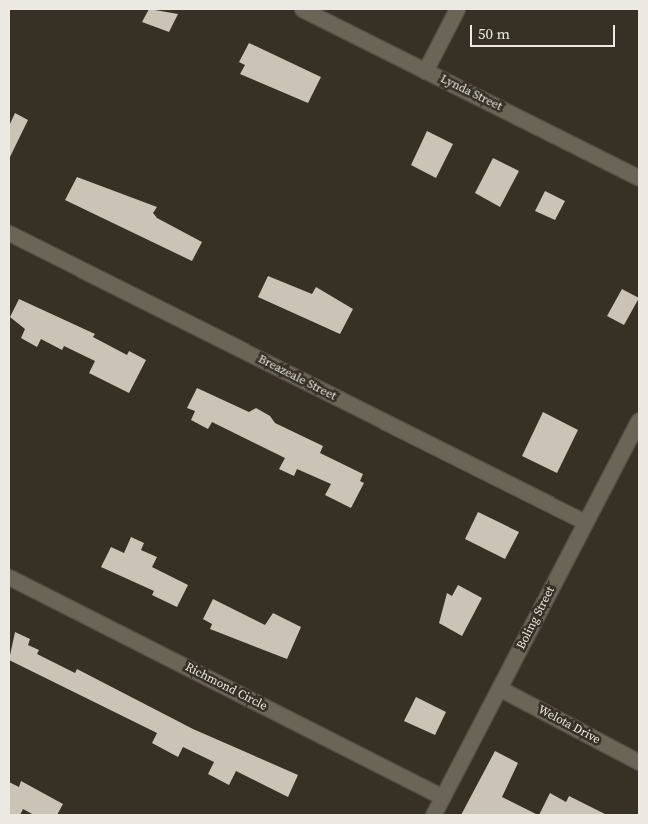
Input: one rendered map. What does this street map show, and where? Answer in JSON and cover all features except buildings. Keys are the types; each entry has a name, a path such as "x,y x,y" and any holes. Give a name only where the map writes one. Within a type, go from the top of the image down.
{"street":[{"name":"Lynda Street","path":"302,9 639,178"},
{"path":"425,71 457,9"},
{"name":"Breazeale Street","path":"9,233 585,522"},
{"name":"Boling Street","path":"433,815 639,420"},
{"name":"Richmond Circle","path":"9,577 442,797"},
{"name":"Welota Drive","path":"499,688 639,762"}]}
